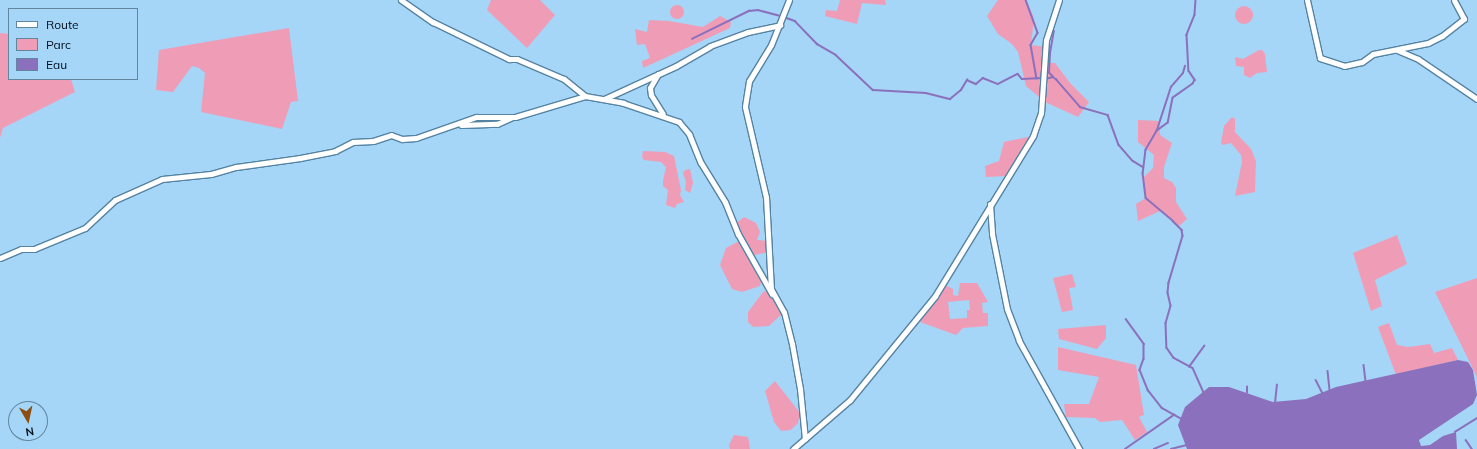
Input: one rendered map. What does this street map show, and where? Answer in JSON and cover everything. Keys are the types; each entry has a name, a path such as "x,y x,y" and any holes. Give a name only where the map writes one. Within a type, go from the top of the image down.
{"street":[{"path":"401,0 433,22 509,59 517,59 564,79 585,96"},
{"path":"772,294 766,197 745,108 749,81 780,25 789,0"},
{"path":"793,449 850,400 934,296 990,203 1033,136 1041,113 1046,40 1059,0"},
{"path":"1307,0 1322,60 1341,66 1351,66 1373,54 1428,43 1460,24 1464,16 1454,0"},
{"path":"603,99 619,94 710,46 748,32 780,25"},
{"path":"1392,49 1406,52 1477,99"},
{"path":"659,72 650,88 653,101 664,115"},
{"path":"458,125 497,124 515,116 585,96 603,99 664,115 685,127 701,163 725,202 738,234 784,312 792,344 800,389 805,439"},
{"path":"0,258 21,249 34,249 85,228 107,205 150,183 211,174 236,166 328,152 353,142 373,141 391,135 402,139 416,138 458,125 476,117 515,116"},
{"path":"990,203 992,234 1007,309 1019,341 1079,449"}],"green space":[{"path":"491,0 540,0 555,15 527,48 487,10"},
{"path":"840,0 885,0 886,5 862,3 857,24 825,16 826,10 837,11"},
{"path":"998,0 1026,0 1034,18 1031,45 1046,47 1045,63 1055,63 1070,83 1089,102 1078,117 1045,102 1026,86 1018,52 1012,44 998,34 987,16"},
{"path":"674,5 680,5 684,9 684,15 680,19 674,19 670,15 670,9"},
{"path":"1244,6 1250,9 1253,15 1250,21 1244,24 1238,21 1235,15 1238,9"},
{"path":"720,16 731,22 730,28 643,68 642,61 650,58 645,44 637,45 635,29 647,32 649,20 669,21 703,27"},
{"path":"289,28 298,101 291,102 282,129 201,112 205,73 199,68 192,66 173,92 156,90 159,50"},
{"path":"0,33 8,34 8,80 71,80 75,92 3,128 0,138"},
{"path":"1259,50 1262,50 1265,54 1267,72 1257,73 1250,78 1244,75 1244,67 1236,66 1235,57 1243,59"},
{"path":"1232,117 1235,119 1235,132 1251,149 1256,161 1255,192 1235,196 1242,162 1241,155 1231,143 1223,145 1221,143 1224,126"},
{"path":"1138,120 1159,121 1160,135 1172,143 1164,167 1164,178 1172,182 1176,188 1176,202 1187,219 1179,226 1160,211 1138,221 1136,204 1146,198 1143,178 1153,168 1154,155 1138,142"},
{"path":"1033,136 1007,176 986,177 985,166 999,161 1004,142"},
{"path":"643,151 665,152 674,156 681,190 680,195 684,202 677,204 675,208 666,205 668,190 663,186 663,181 666,167 661,162 644,160 642,157"},
{"path":"690,169 693,183 690,193 685,190 686,182 683,173 685,170"},
{"path":"744,217 756,223 760,232 757,240 769,241 769,252 750,256 762,277 760,286 742,292 732,289 720,265 726,248 741,240 734,225"},
{"path":"1397,235 1407,264 1375,280 1382,306 1371,311 1353,253"},
{"path":"1072,274 1076,287 1069,288 1073,310 1062,312 1053,278"},
{"path":"1477,278 1477,377 1435,292"},
{"path":"960,283 977,283 988,302 982,303 983,313 988,313 988,326 963,328 956,335 920,322 945,285 953,289 953,295 958,296","holes":["969,300 970,310 967,310 967,318 950,319 948,302"]},
{"path":"770,289 784,312 769,326 753,327 748,322 748,312 763,292"},
{"path":"1389,323 1397,345 1408,347 1430,344 1434,353 1452,348 1458,360 1396,375 1378,327"},
{"path":"1106,325 1106,338 1097,349 1059,339 1058,329"},
{"path":"1058,347 1136,365 1144,415 1139,417 1147,432 1135,440 1122,420 1100,422 1095,418 1066,417 1064,404 1089,404 1099,377 1058,370"},
{"path":"775,381 800,413 798,423 791,430 781,431 774,422 765,391"},
{"path":"734,435 748,437 750,449 730,449 729,445"}],"water":[{"path":"1458,360 1468,362 1473,370 1477,395 1473,404 1419,440 1421,446 1430,445 1443,436 1456,432 1457,449 1187,449 1178,425 1185,407 1209,387 1229,387 1273,402 1306,399 1336,387"}],"waterway":[{"path":"1026,0 1038,33 1031,45 1037,78"},
{"path":"1196,0 1195,15 1187,35 1189,71 1195,80 1193,84 1173,98 1168,123 1157,131 1146,150 1143,173 1146,198 1182,230 1183,236 1169,283 1168,293 1171,306 1166,323 1167,348 1174,358 1193,368 1204,393"},
{"path":"692,39 749,11 758,10 780,16"},
{"path":"784,17 795,21 817,44 836,55 873,90 926,93 950,99 961,90 967,80 976,84 983,78 998,84 1018,74 1022,79 1042,78"},
{"path":"1053,77 1049,73 1050,53 1054,31"},
{"path":"1157,130 1171,87 1183,73 1185,66"},
{"path":"1045,79 1053,77 1056,79 1080,107 1108,115 1119,145 1133,161 1143,167"},
{"path":"1126,319 1144,344 1144,359 1140,370 1148,390 1162,408 1182,419"},
{"path":"1189,367 1204,346"},
{"path":"1364,365 1366,381"},
{"path":"1328,371 1330,391"},
{"path":"1316,380 1323,394"},
{"path":"1275,403 1277,385"},
{"path":"1247,387 1247,393"},
{"path":"1125,449 1174,415"},
{"path":"1455,432 1477,418"},
{"path":"1466,440 1472,449"},
{"path":"1154,449 1168,443"},
{"path":"1171,449 1187,445"}]}
